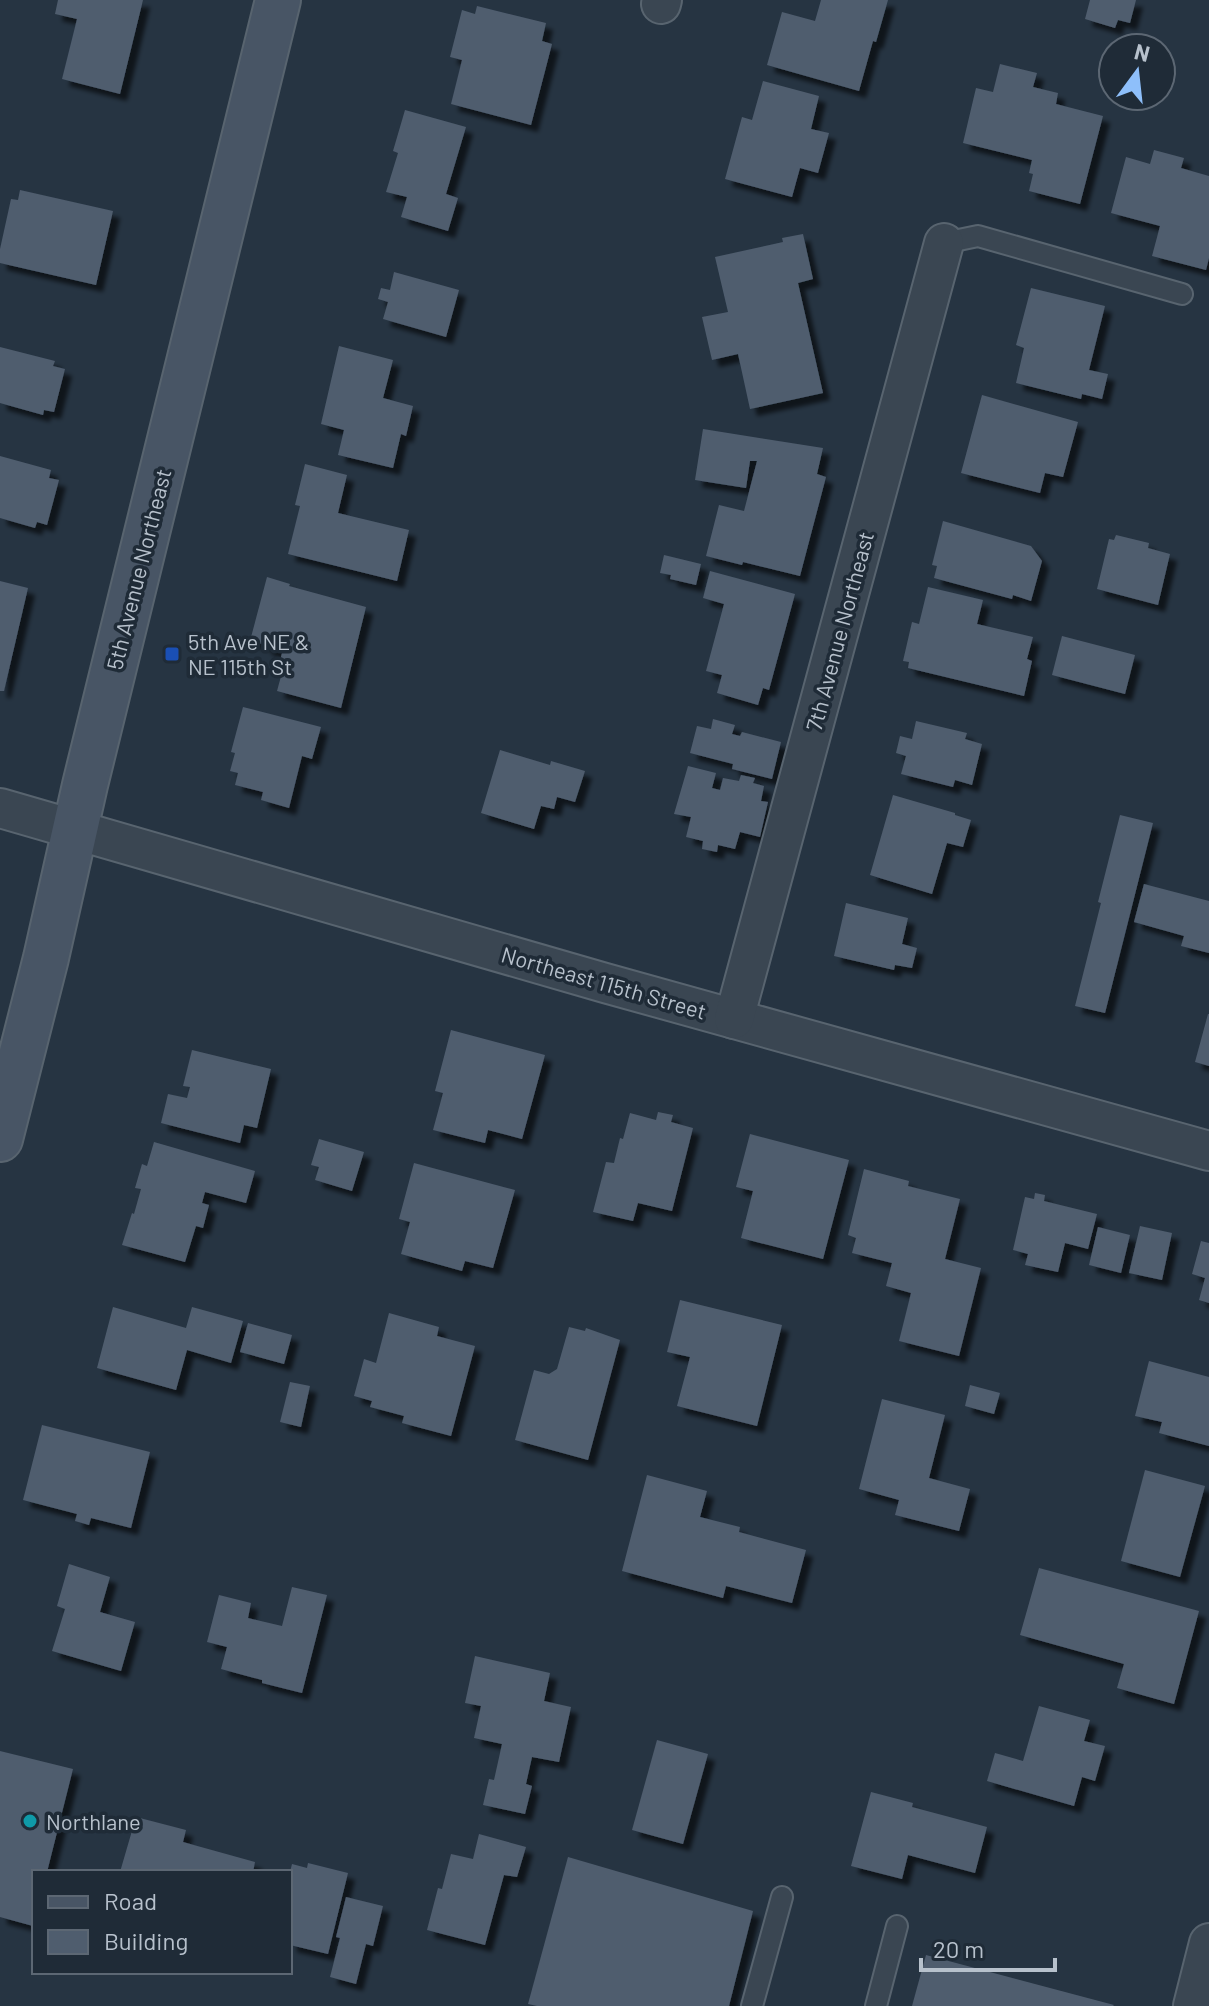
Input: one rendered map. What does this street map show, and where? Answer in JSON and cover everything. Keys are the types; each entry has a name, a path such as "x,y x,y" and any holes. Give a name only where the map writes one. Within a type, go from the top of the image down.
{"main road":[{"name":"5th Avenue Northeast","path":"0,1139 278,0"}],"street":[{"name":"7th Avenue Northeast","path":"734,1019 944,243"},
{"name":"Northeast 115th Street","path":"0,808 734,1019 1209,1151"},
{"path":"1193,2006 1209,1943"}],"lane":[{"path":"944,243 978,236 1182,294"},
{"path":"752,2006 782,1897"},
{"path":"876,2006 897,1926"}],"building":[{"path":"58,0 143,0 120,94 62,79 77,19 55,14"},
{"path":"821,0 888,0 859,91 767,65 782,12 815,21"},
{"path":"1090,0 1136,0 1130,23 1118,20 1115,28 1085,19"},
{"path":"477,6 546,23 542,41 552,44 531,125 451,104 462,60 450,57 462,10 475,14"},
{"path":"1000,64 1037,73 1033,87 1058,93 1056,104 1103,116 1080,204 1029,191 1032,160 963,143 976,88 993,92"},
{"path":"763,81 819,96 811,129 829,133 818,173 800,168 792,197 725,179 742,117 752,120"},
{"path":"405,110 466,127 446,194 458,198 448,231 401,217 407,197 386,192 398,153 393,151"},
{"path":"1154,150 1184,158 1181,168 1209,176 1209,258 1206,270 1152,256 1160,226 1111,213 1126,157 1150,164"},
{"path":"20,190 113,211 96,285 0,263 11,199 18,200"},
{"path":"803,234 813,279 798,283 823,393 750,409 738,354 712,360 702,317 728,312 715,257 783,242 782,238"},
{"path":"394,272 459,290 446,337 383,319 388,302 378,299 381,288 390,290"},
{"path":"1031,288 1105,306 1089,370 1108,374 1102,399 1082,394 1081,399 1016,383 1024,348 1016,345"},
{"path":"339,346 393,360 383,398 413,406 406,436 401,434 393,468 338,455 344,430 321,424"},
{"path":"0,347 55,361 53,366 65,369 54,412 44,410 43,415 0,403"},
{"path":"982,395 1078,422 1063,477 1045,473 1040,493 961,473"},
{"path":"703,429 823,448 817,474 826,477 800,576 706,556 719,505 744,511 757,461 750,461 746,488 695,480"},
{"path":"0,456 51,470 49,478 59,480 47,525 37,522 35,528 0,518"},
{"path":"305,464 347,475 338,513 409,530 397,581 288,554 300,506 295,505"},
{"path":"943,521 1031,546 1042,561 1031,601 1013,595 1012,599 934,578 937,566 932,565"},
{"path":"1116,535 1149,543 1148,548 1170,554 1158,605 1097,589 1109,539 1114,540"},
{"path":"664,555 701,564 696,585 670,579 671,575 660,573"},
{"path":"710,571 795,594 769,690 763,688 758,705 717,693 722,675 706,671 724,604 703,598"},
{"path":"267,577 366,607 341,708 277,691 283,669 278,668 282,653 250,641"},
{"path":"0,581 28,588 4,691 0,691"},
{"path":"928,587 983,600 977,624 1033,637 1027,659 1032,661 1024,696 908,668 909,662 903,661 912,622 919,624"},
{"path":"1062,636 1135,655 1125,694 1052,675"},
{"path":"243,707 321,727 312,759 302,756 289,808 261,800 263,792 235,785 238,773 230,771 235,753 231,752"},
{"path":"713,719 735,725 732,734 740,736 742,732 781,742 772,779 732,769 733,764 690,753 697,726 711,729"},
{"path":"916,721 967,733 965,739 982,744 972,785 955,780 953,787 901,774 906,756 896,753 900,736 912,739"},
{"path":"500,750 550,765 551,761 585,771 575,802 557,797 554,809 541,806 534,829 481,813"},
{"path":"688,766 716,773 712,788 720,790 723,778 739,781 741,775 755,778 753,783 764,786 761,801 768,802 760,837 740,832 735,849 718,845 717,852 702,849 703,841 686,837 691,817 674,814"},
{"path":"893,795 971,820 963,847 947,843 932,894 870,875"},
{"path":"1120,815 1153,823 1105,1013 1075,1006"},
{"path":"1144,884 1209,901 1209,953 1181,946 1184,936 1134,922"},
{"path":"846,903 908,918 902,944 917,948 912,968 895,965 894,970 834,956"},
{"path":"1209,1014 1209,1066 1195,1062"},
{"path":"451,1030 545,1055 522,1139 488,1130 485,1143 433,1130 443,1093 435,1091"},
{"path":"192,1050 271,1069 257,1128 244,1125 240,1143 161,1123 168,1094 187,1098 190,1087 183,1086"},
{"path":"658,1112 673,1115 671,1122 693,1128 672,1211 638,1203 633,1221 593,1212 606,1162 614,1163 630,1113 656,1120"},
{"path":"750,1134 849,1160 823,1259 741,1238 753,1191 736,1187"},
{"path":"319,1139 364,1152 352,1191 315,1180 319,1167 311,1165"},
{"path":"154,1142 255,1171 246,1203 205,1192 202,1203 209,1205 203,1228 196,1226 185,1262 122,1245 141,1189 135,1188 142,1164 147,1166"},
{"path":"414,1163 515,1190 493,1268 465,1261 462,1271 401,1254 410,1222 399,1219"},
{"path":"864,1169 909,1181 908,1186 960,1199 945,1259 981,1268 959,1356 899,1341 911,1293 886,1286 892,1263 852,1253 856,1238 848,1235"},
{"path":"1035,1193 1045,1195 1044,1201 1097,1214 1088,1249 1065,1243 1058,1272 1025,1265 1028,1254 1013,1250 1025,1197 1034,1199"},
{"path":"1140,1226 1172,1233 1162,1280 1129,1273"},
{"path":"1098,1227 1130,1235 1121,1273 1089,1265"},
{"path":"1201,1241 1209,1243 1209,1303 1199,1300 1205,1278 1192,1274"},
{"path":"680,1300 782,1325 757,1426 677,1406 690,1357 667,1352"},
{"path":"113,1307 186,1328 192,1307 243,1321 231,1363 187,1350 176,1390 97,1368"},
{"path":"389,1313 439,1327 437,1336 475,1346 451,1436 402,1423 404,1416 370,1407 372,1401 354,1396 364,1359 376,1363"},
{"path":"248,1323 292,1335 284,1364 240,1352"},
{"path":"569,1327 585,1331 586,1328 620,1340 588,1460 515,1440 534,1370 549,1374 557,1369"},
{"path":"1149,1361 1209,1377 1209,1446 1159,1433 1162,1422 1135,1416"},
{"path":"290,1382 310,1386 301,1427 280,1422"},
{"path":"970,1385 1000,1393 994,1414 965,1406"},
{"path":"882,1399 945,1415 929,1478 970,1489 959,1531 895,1515 899,1500 859,1489"},
{"path":"42,1425 150,1452 131,1528 91,1518 89,1525 75,1521 77,1514 23,1500"},
{"path":"1145,1470 1205,1486 1180,1577 1121,1561"},
{"path":"647,1475 707,1491 700,1517 740,1527 739,1532 806,1550 792,1603 726,1586 723,1598 622,1571"},
{"path":"69,1564 110,1577 100,1612 135,1622 121,1671 52,1651 65,1609 57,1606"},
{"path":"1039,1568 1199,1611 1174,1704 1117,1688 1124,1664 1020,1635"},
{"path":"292,1587 327,1595 302,1693 221,1669 227,1647 207,1642 219,1595 251,1603 248,1618 282,1626"},
{"path":"475,1656 550,1673 544,1701 571,1707 559,1762 532,1757 526,1784 532,1786 525,1814 483,1805 489,1779 494,1780 502,1744 474,1738 481,1706 465,1703"},
{"path":"1039,1706 1090,1720 1084,1741 1105,1746 1095,1781 1082,1777 1074,1806 987,1781 995,1753 1023,1761"},
{"path":"657,1740 708,1754 683,1844 632,1830"},
{"name":"Northlane","path":"0,1751 73,1769 48,1870 32,1870 32,1926 0,1917"},
{"path":"871,1792 913,1803 912,1807 987,1827 975,1873 908,1855 902,1879 851,1866"},
{"path":"136,1817 186,1830 183,1842 255,1862 253,1870 121,1870"},
{"path":"479,1834 526,1847 517,1877 504,1875 485,1945 427,1930 451,1854 473,1859"},
{"path":"568,1857 753,1911 729,2006 528,2004"},
{"path":"308,1863 348,1873 328,1954 292,1945 290,1870 292,1864 307,1868"},
{"path":"346,1897 383,1906 373,1946 366,1944 356,1984 330,1977"},
{"path":"926,1955 1114,2005 912,2006"}],"place":[{"name":"5th Ave NE & NE 115th St","path":"172,654"},
{"name":"Northlane","path":"30,1821"}]}
